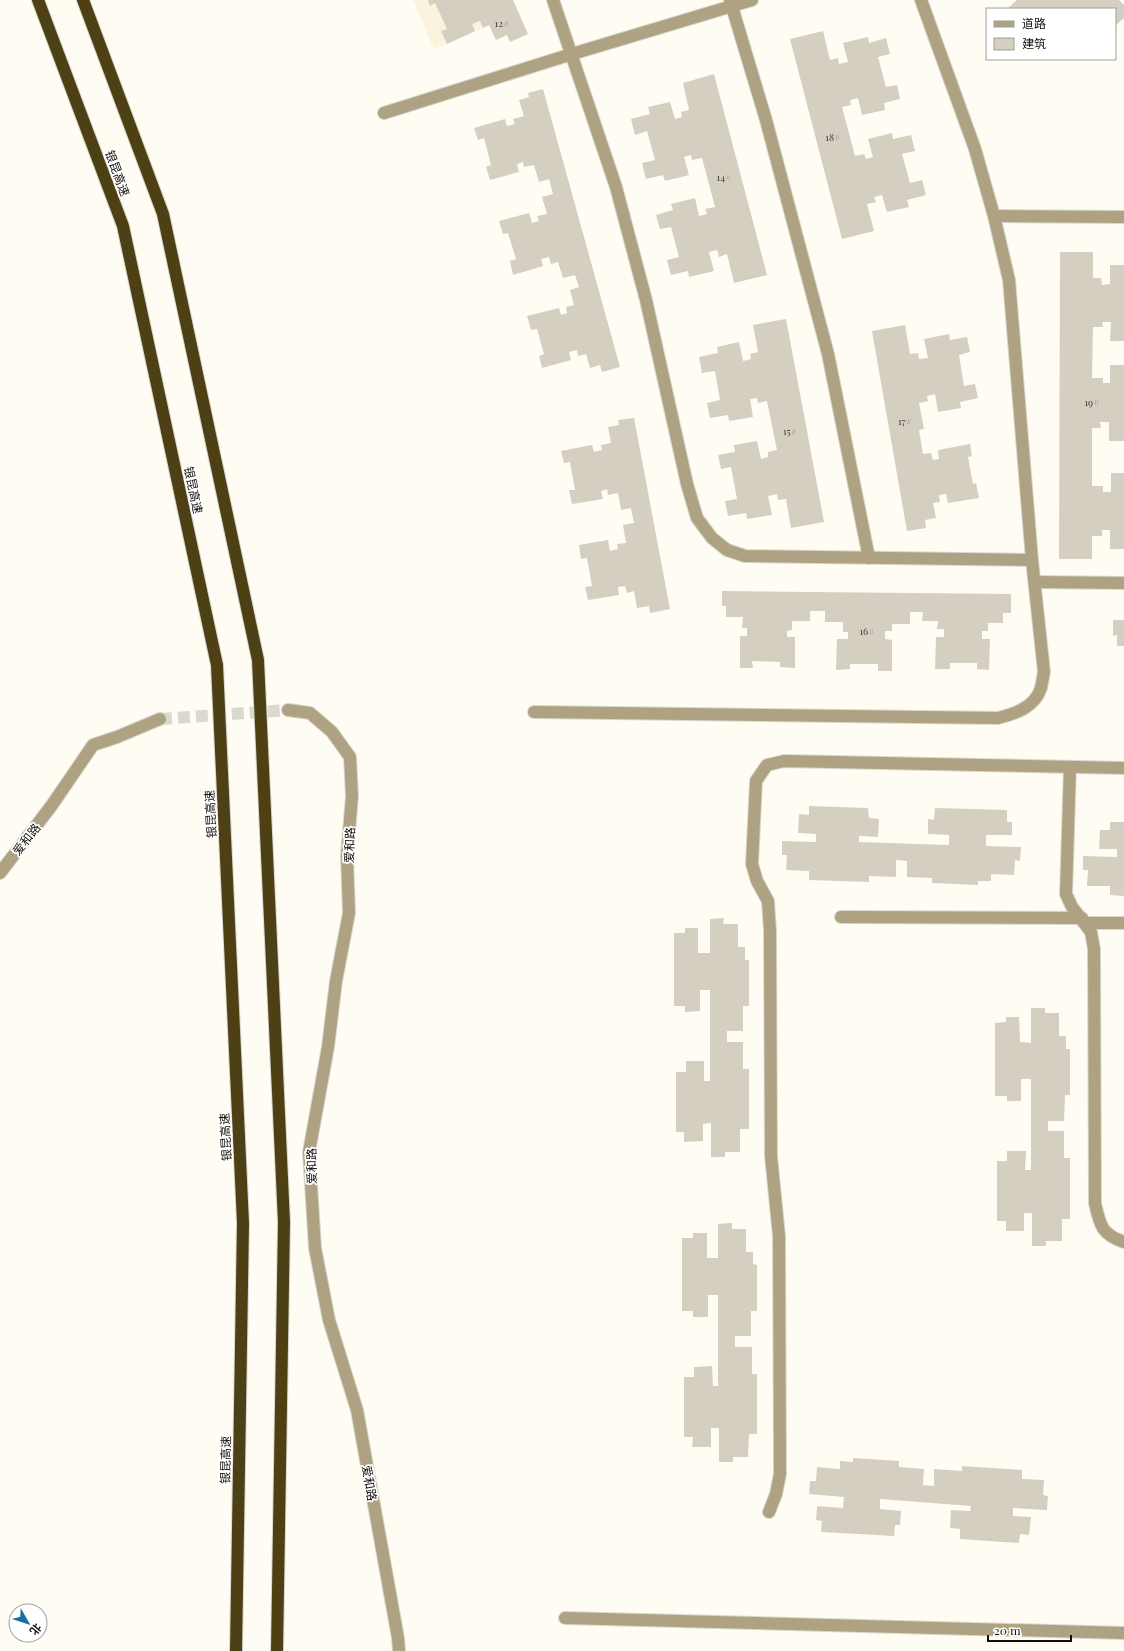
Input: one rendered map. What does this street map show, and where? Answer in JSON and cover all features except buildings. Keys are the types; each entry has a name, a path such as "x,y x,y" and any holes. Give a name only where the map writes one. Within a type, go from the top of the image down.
{"highway":[{"name":"银昆高速","path":"38,0 123,226 217,665 243,1223 236,1651"},
{"path":"83,0 162,214 258,660 284,1222 277,1651"}],"street":[{"path":"553,0 620,202 646,300 687,484 697,518 712,538 727,550 745,556 1032,560"},
{"path":"384,113 731,3 752,0"},
{"path":"534,712 998,718 1016,714 1030,705 1041,690 1044,672 1032,560 1009,280 994,216 975,149 921,0"},
{"path":"731,3 766,120 828,354 869,558"},
{"path":"994,216 1124,217"},
{"path":"1035,582 1124,583"},
{"name":"爱和路","path":"288,710 310,713 332,732 350,757 352,796 348,856 349,912 336,981 328,1047 309,1152 315,1248 329,1320 357,1410 398,1638 399,1651"},
{"name":"爱和路","path":"0,872 52,804 93,745 117,737 160,719"},
{"path":"769,1512 776,1494 780,1474 779,1236 771,1156 770,930 768,901 757,881 752,864 756,781 767,765 784,761 1124,768"},
{"path":"1070,767 1066,894 1072,907 1091,932 1094,949 1095,1203 1100,1224 1111,1237 1124,1242"},
{"path":"841,917 1124,923"},
{"path":"565,1618 1124,1633"}],"shaded area":[{"path":"413,0 513,0 519,13 434,49"}],"tunnel":[{"path":"160,719 288,710"}]}
